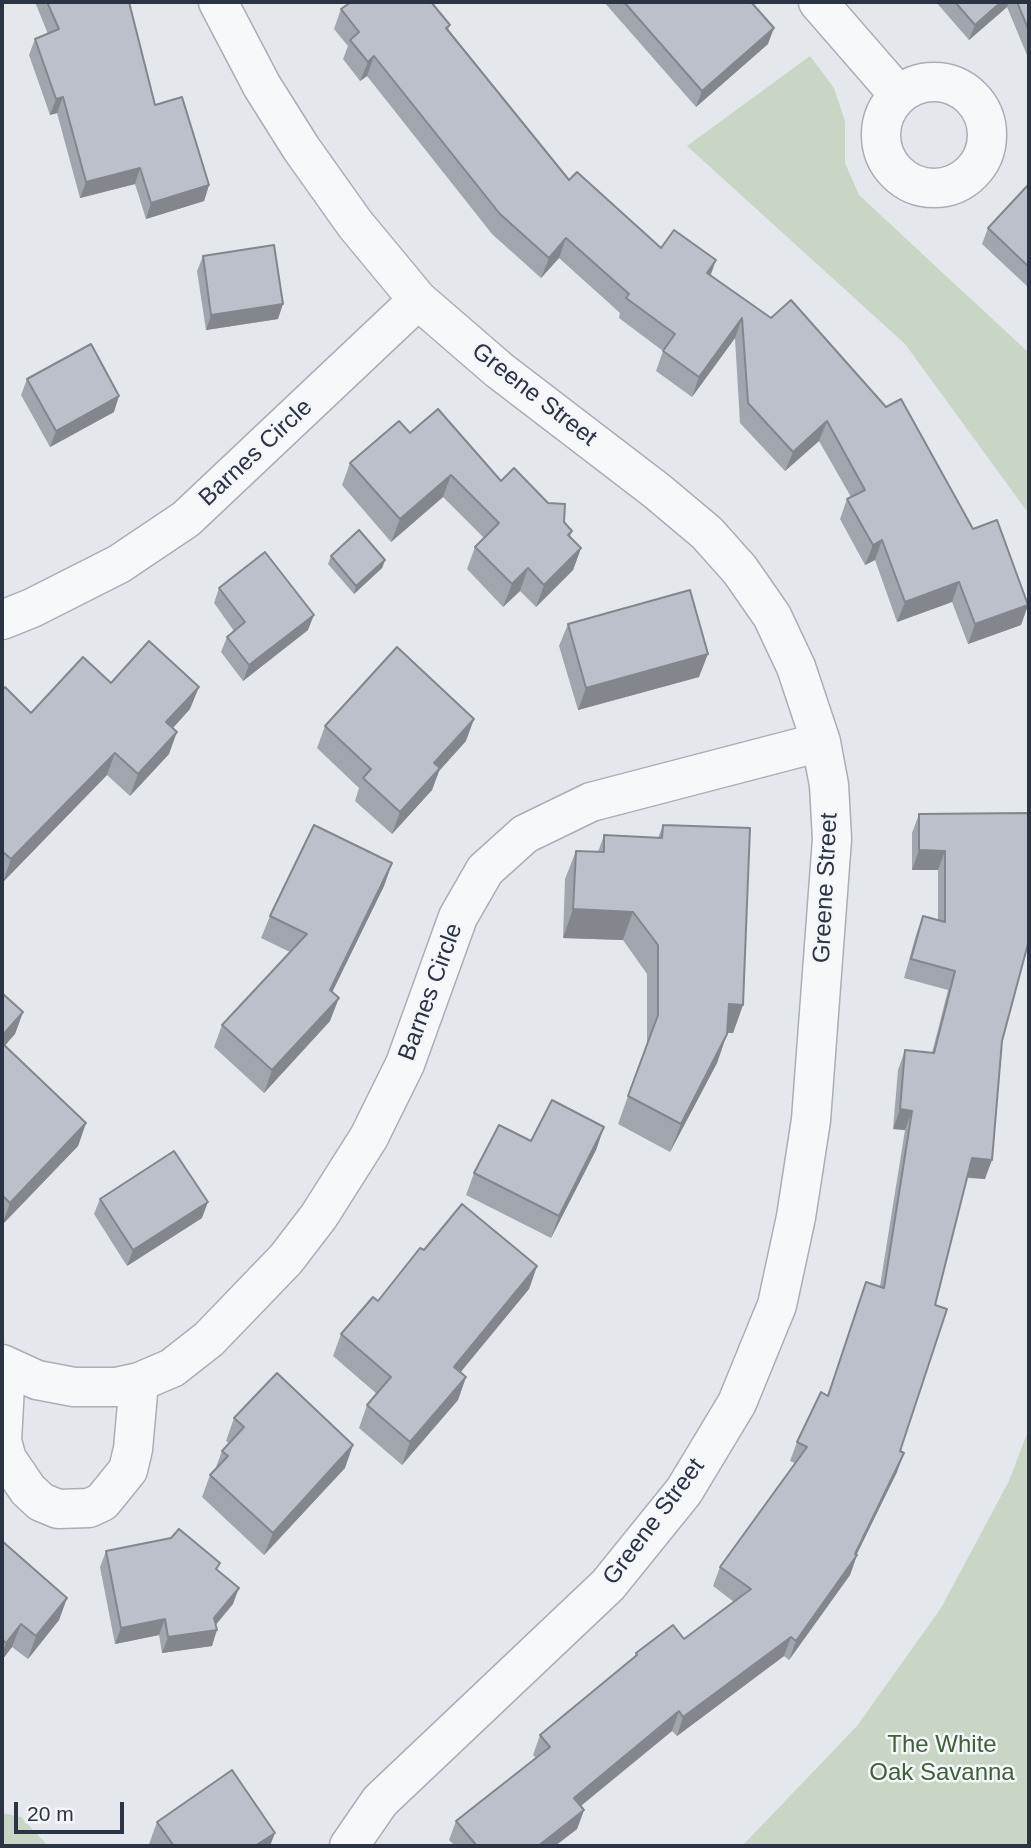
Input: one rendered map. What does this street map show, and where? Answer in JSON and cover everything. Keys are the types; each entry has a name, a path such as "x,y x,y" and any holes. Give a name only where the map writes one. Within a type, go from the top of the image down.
{"street":[{"name":"Greene Street","path":"218,2 262,86 301,148 355,224 418,300 499,370 657,491 724,551 740,569 772,616 796,667 821,742 829,785 832,839 811,1120 796,1217 777,1305 737,1403 684,1491 608,1586 380,1801 349,1846"},
{"path":"818,2 898,94"},
{"name":"Barnes Circle","path":"2,620 118,564 186,519 418,300"},
{"name":"Barnes Circle","path":"139,1382 133,1449 128,1470 102,1503 89,1508 58,1509 41,1502 28,1490 7,1459 2,1441 4,1366 37,1380 74,1387 116,1387 139,1382 172,1368 209,1339 286,1259 318,1216 369,1137 405,1064 458,917 485,870 525,834 591,802 821,742"}],"green space":[{"path":"810,56 834,88 845,121 845,163 859,195 1029,353 1029,514 905,344 687,146"},
{"name":"The White Oak Savanna","path":"1029,1428 1029,1846 742,1846 857,1726 941,1608 1009,1481"},
{"path":"2,1813 21,1817 48,1846 2,1846"}],"building":[{"path":"47,2 129,2 155,105 182,97 209,185 151,203 140,168 86,182 63,97 56,99 35,39 59,29"},
{"path":"351,2 431,2 450,25 446,28 569,180 577,172 661,248 674,230 716,260 707,273 771,318 791,300 886,407 901,399 973,529 997,520 1028,605 975,624 959,582 905,602 882,540 873,545 847,499 865,490 827,421 793,452 748,403 742,318 699,377 663,351 675,334 626,298 629,294 566,238 549,258 500,214 374,56 368,62 350,40 359,32 341,9"},
{"path":"624,2 751,2 774,28 702,91"},
{"path":"955,2 1001,2 975,25"},
{"path":"1017,2 1029,2 1029,31"},
{"path":"1029,184 1029,267 988,228"},
{"path":"274,245 283,304 211,315 203,256"},
{"path":"91,344 119,396 56,431 27,379"},
{"path":"438,409 501,481 514,468 548,503 565,504 564,522 572,531 568,535 581,548 544,585 528,568 512,584 475,547 499,523 451,475 400,519 350,463 399,421 410,433"},
{"path":"359,530 385,560 356,586 331,556"},
{"path":"265,552 314,615 249,665 227,637 245,622 219,588"},
{"path":"690,590 708,654 586,688 568,624"},
{"path":"149,641 199,687 166,722 177,732 138,774 115,753 11,859 2,851 2,691 5,687 31,713 83,657 111,683"},
{"path":"397,647 474,719 434,763 440,768 400,812 363,778 371,769 325,726"},
{"path":"1029,813 1029,940 1002,1041 992,1160 972,1158 935,1305 947,1309 900,1451 904,1453 855,1554 857,1555 796,1641 791,1637 683,1717 679,1711 574,1798 584,1810 538,1846 477,1846 456,1821 550,1747 540,1735 673,1625 684,1639 751,1589 720,1567 807,1447 797,1442 821,1392 828,1396 866,1282 884,1288 912,1111 900,1109 905,1050 934,1053 955,971 911,959 923,916 945,922 945,851 919,850 919,814"},
{"path":"314,825 392,863 330,990 339,998 272,1070 222,1025 307,934 270,916"},
{"path":"663,825 750,828 743,1005 729,1004 727,1034 681,1124 628,1096 658,1015 658,945 633,912 573,909 576,851 604,852 604,835 662,838"},
{"path":"2,993 23,1012 2,1036"},
{"path":"2,1043 86,1123 10,1203 2,1195"},
{"path":"552,1100 604,1127 559,1216 474,1173 499,1125 531,1141"},
{"path":"174,1151 208,1202 133,1250 100,1199"},
{"path":"462,1204 537,1266 454,1367 466,1377 410,1442 367,1405 391,1377 341,1334 373,1297 378,1301 420,1248 424,1250"},
{"path":"277,1373 353,1445 273,1533 210,1475 228,1456 222,1451 244,1427 234,1418"},
{"path":"179,1529 220,1563 216,1569 239,1588 214,1618 217,1630 168,1637 165,1619 121,1628 106,1551 171,1538"},
{"path":"2,1541 67,1598 36,1636 21,1624 6,1643 2,1639"},
{"path":"232,1770 275,1833 255,1846 174,1846 157,1822"}]}
